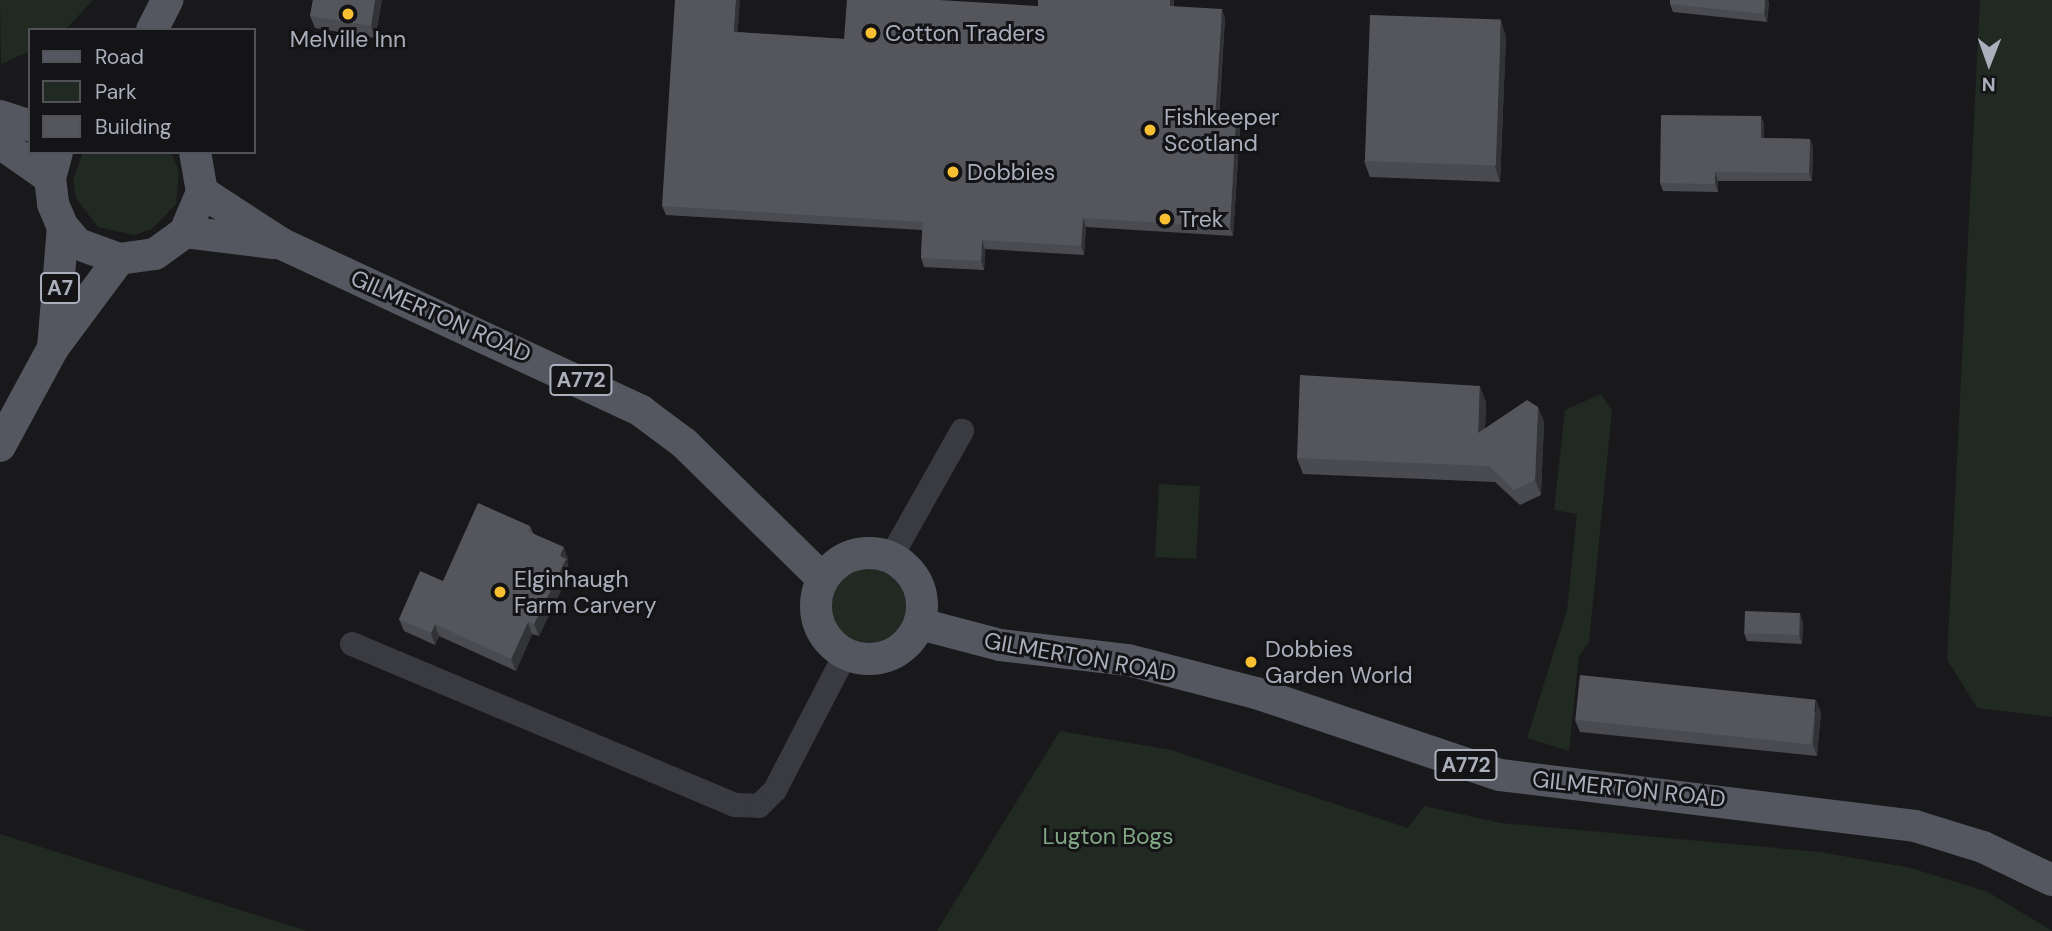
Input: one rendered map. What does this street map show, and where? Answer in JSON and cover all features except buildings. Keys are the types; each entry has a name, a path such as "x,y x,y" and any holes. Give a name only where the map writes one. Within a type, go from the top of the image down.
{"main road":[{"path":"153,28 167,0"},
{"path":"179,28 181,0"},
{"path":"0,116 28,125"},
{"path":"0,143 54,165 53,204 64,227 78,244 119,259 156,254 185,232 202,192 195,154"},
{"name":"GILMERTON ROAD","path":"202,192 282,244 641,411 684,443 823,579"},
{"name":"A7","path":"52,348 64,227"},
{"name":"GILMERTON ROAD","path":"185,232 282,244"},
{"name":"A7","path":"0,446 52,348 119,259"},
{"path":"876,553 891,557 915,578 921,592 920,624 911,640 881,659 845,654 831,645 818,621 817,596 823,579 845,558 876,553"},
{"name":"GILMERTON ROAD","path":"920,624 1000,645 1128,660 1256,693 1500,775 1915,826 1983,848 2052,880"}],"street":[{"path":"891,557 962,431"},
{"path":"352,644 735,805 759,806 775,790 845,654"}],"green space":[{"path":"0,0 93,0 67,28 28,28 28,52 1,64"},
{"path":"1980,0 2052,0 2052,717 1977,708 1947,659"},
{"path":"82,154 172,154 179,171 176,204 152,229 134,235 98,227 76,198 73,180"},
{"path":"1601,394 1612,411 1589,642 1579,656 1569,751 1527,738 1567,610 1577,514 1554,510 1565,410"},
{"path":"1159,484 1200,486 1196,559 1155,557"},
{"path":"869,569 890,575 900,585 906,606 900,627 890,637 869,643 848,637 838,627 832,606 838,585 848,575"},
{"name":"Lugton Bogs","path":"1060,731 1171,750 1408,828 1424,806 1501,823 1820,852 1911,868 1988,892 2052,931 937,931"},
{"path":"0,834 307,931 0,931"}],"place":[{"name":"Melville Inn","path":"348,14"},
{"name":"Cotton Traders","path":"871,33"},
{"name":"Fishkeeper Scotland","path":"1150,130"},
{"name":"Dobbies","path":"953,172"},
{"name":"Trek","path":"1165,219"},
{"name":"Elginhaugh Farm Carvery","path":"500,592"},
{"name":"Dobbies Garden World","path":"1251,662"}]}
